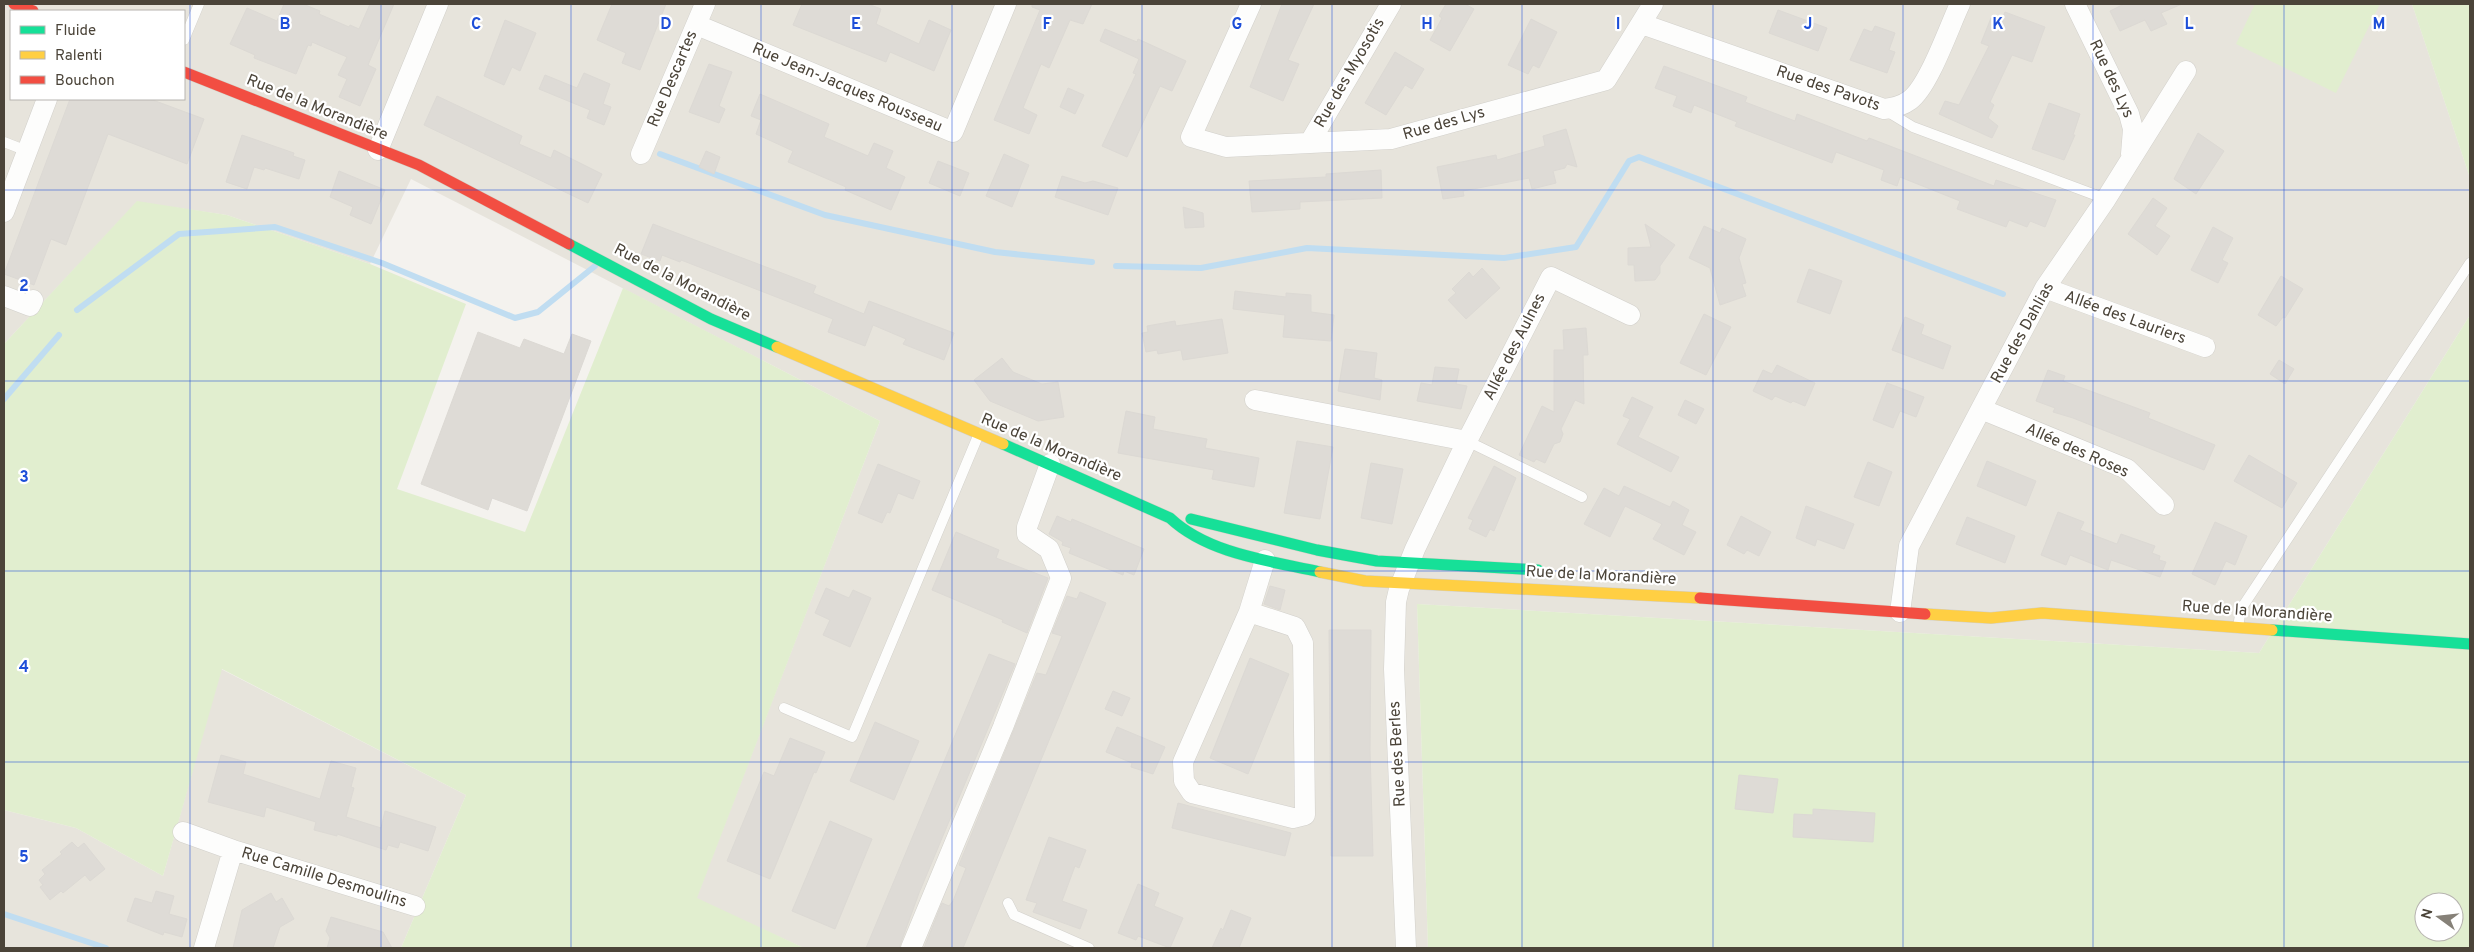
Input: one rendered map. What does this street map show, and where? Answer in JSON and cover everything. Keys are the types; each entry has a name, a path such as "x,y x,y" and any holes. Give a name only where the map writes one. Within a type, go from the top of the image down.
{"street":[{"path":"14,4 30,10"},
{"path":"378,150 438,4"},
{"name":"Rue Descartes","path":"641,154 705,4"},
{"name":"Rue Jean-Jacques Rousseau","path":"697,25 953,132 1006,4"},
{"name":"Rue des Lys","path":"1251,4 1191,137 1226,147 1391,139 1606,80 1653,4"},
{"name":"Rue des Myosotis","path":"1310,142 1391,4"},
{"name":"Rue des Pavots","path":"1642,24 1884,109 1898,107 1911,100 1923,84 1960,4"},
{"name":"Rue des Lys","path":"2075,4 2129,114 2133,129 2130,158"},
{"name":"Rue des Dahlias","path":"1901,599 1909,546 2045,288 2106,199 2186,71"},
{"name":"Rue de la Morandière","path":"185,72 419,165 711,319 1050,464 1170,518 1184,531 1210,542 1265,560 1365,581 1694,598 1901,599 1990,618 2042,613 2470,644"},
{"path":"4,212 47,100"},
{"name":"Allée des Aulnes","path":"1410,563 1467,441 1551,277 1630,314"},
{"name":"Allée des Lauriers","path":"2045,288 2205,347"},
{"path":"4,296 30,306 34,300"},
{"path":"1255,400 1467,441"},
{"name":"Allée des Roses","path":"1981,409 2127,469 2164,505"},
{"path":"911,948 1003,727 1061,578 1049,549 1027,534 1027,528 1050,464"},
{"name":"Rue de la Morandière","path":"1170,518 1188,519 1341,555 1377,561 1553,571"},
{"path":"1249,612 1295,627 1303,643 1304,814 1293,818 1192,793 1184,781 1183,762 1249,612 1265,560"},
{"name":"Rue des Berles","path":"1406,948 1394,669 1396,602 1401,582 1410,563"},
{"name":"Rue de la Morandière","path":"2012,604 2042,613"},
{"name":"Rue Camille Desmoulins","path":"183,832 233,850 415,906"},
{"name":"Rue Camille Desmoulins","path":"204,948 233,850"}],"lane":[{"path":"185,38 199,4"},
{"path":"1884,109 1913,127 2106,199"},
{"path":"4,142 27,151"},
{"path":"2238,628 2241,609 2470,263"},
{"path":"784,708 852,736 979,435"},
{"path":"1467,441 1582,497"},
{"path":"1008,903 1014,915 1089,948"}],"shaded area":[{"path":"4,4 2412,4 2470,178 2470,315 2259,653 1417,604 1428,948 804,948 696,899 880,421 411,179 370,264 227,215 137,202 4,344"},
{"path":"221,669 466,795 401,948 4,948 4,810 76,828 163,876"}],"green space":[{"path":"2255,4 2380,4 2336,93 2236,44"},
{"path":"2412,4 2470,4 2470,178"},
{"path":"137,201 227,215 370,264 466,304 397,489 525,532 623,288 880,421 697,898 804,948 401,948 466,795 222,669 163,876 76,828 4,810 4,344"},
{"path":"2470,315 2470,948 1428,948 1417,604 2259,653"}],"building":[{"path":"284,4 303,4 320,11 319,14 349,27 350,25 359,29 370,4 394,4 368,65 376,69 360,106 339,97 347,79 338,75 347,57 312,42 311,46 308,45 296,74 254,58 255,55 230,44 247,8 277,21"},
{"path":"612,4 666,4 640,70 622,63 626,53 597,40"},
{"path":"802,4 868,4 881,9 876,24 919,44 929,20 951,30 934,71 890,52 886,62 793,25"},
{"path":"1032,4 1092,4 1083,24 1070,20 1049,68 1041,64 1023,108 1037,115 1029,134 994,120 1040,10 1032,7"},
{"path":"1282,4 1314,4 1288,60 1299,64 1283,101 1250,87"},
{"path":"1446,4 1465,4 1474,9 1450,51 1430,40 1442,18 1439,16"},
{"path":"2124,4 2182,4 2161,13 2167,24 2151,31 2145,20 2120,31 2110,11"},
{"path":"1778,10 1827,28 1818,51 1769,33"},
{"path":"2005,12 2045,27 2032,62 2012,55 1990,102 1994,105 1988,118 1998,126 1992,138 1939,114 1945,101 1959,105 1989,46 1981,43 1991,18 2001,22"},
{"path":"1531,19 1557,32 1539,68 1533,65 1528,74 1508,65"},
{"path":"505,20 536,33 520,71 512,67 504,85 484,76"},
{"path":"1875,26 1895,33 1889,50 1895,52 1887,73 1850,60 1864,29 1872,32"},
{"path":"1105,29 1137,42 1138,39 1186,61 1172,91 1160,86 1127,157 1102,146 1136,74 1133,73 1139,59 1100,41"},
{"path":"1395,52 1424,69 1412,89 1405,85 1386,115 1365,103"},
{"path":"709,64 732,72 719,106 725,109 719,123 689,112"},
{"path":"1664,66 1747,97 1745,102 1795,121 1797,114 1867,141 1869,138 1994,186 1996,180 2056,200 2045,227 2030,221 2027,227 2009,220 2006,227 1957,209 1960,201 1900,177 1897,186 1881,180 1884,170 1836,152 1832,163 1735,126 1737,122 1694,105 1691,113 1673,106 1677,96 1655,88"},
{"path":"584,73 610,84 603,104 611,107 604,125 587,118 590,110 539,89 545,75 577,88"},
{"path":"1068,88 1084,95 1075,114 1060,107"},
{"path":"760,94 829,124 824,137 868,156 874,143 893,151 886,168 905,177 891,210 845,190 846,187 788,162 793,151 756,134 761,120 751,116"},
{"path":"437,96 522,136 519,144 551,158 554,150 602,174 588,203 424,125"},
{"path":"70,100 153,100 204,119 187,164 108,134 66,245 51,239 34,285 4,274"},
{"path":"2049,103 2080,114 2073,135 2075,135 2064,160 2032,149"},
{"path":"1566,129 1577,167 1567,164 1565,168 1553,171 1556,183 1532,189 1529,178 1463,191 1464,196 1443,199 1437,167 1496,155 1497,160 1545,146 1543,136"},
{"path":"2198,133 2224,151 2196,194 2174,179"},
{"path":"242,135 294,153 293,156 305,160 299,179 265,168 264,170 254,167 247,189 226,182"},
{"path":"706,151 720,157 714,174 699,167"},
{"path":"1004,154 1029,165 1012,207 986,196"},
{"path":"938,161 969,173 960,196 929,183"},
{"path":"1381,170 1382,198 1300,202 1300,209 1252,212 1249,181 1326,177 1326,174"},
{"path":"339,171 385,190 371,224 350,215 353,207 330,197"},
{"path":"1062,176 1085,183 1093,181 1118,188 1108,215 1055,197"},
{"path":"2153,198 2167,208 2155,226 2170,236 2157,255 2128,234"},
{"path":"1183,207 1203,213 1204,227 1185,228"},
{"path":"653,224 816,286 813,293 864,314 869,301 954,333 944,360 903,344 906,339 873,325 865,346 828,332 833,319 681,260 680,262 662,255 660,261 641,254"},
{"path":"1645,224 1675,245 1660,266 1660,273 1655,280 1635,281 1634,265 1628,265 1628,248 1651,247"},
{"path":"1704,226 1720,233 1722,228 1746,239 1739,258 1746,283 1742,284 1746,296 1720,305 1710,268 1689,258"},
{"path":"2213,227 2233,238 2222,260 2228,263 2218,283 2191,270"},
{"path":"1482,268 1500,288 1466,319 1448,300 1456,293 1452,289 1469,272 1473,277"},
{"path":"1809,269 1842,281 1830,314 1797,302"},
{"path":"2281,276 2303,289 2285,318 2283,317 2276,326 2258,315"},
{"path":"1235,291 1286,297 1286,293 1311,295 1311,312 1334,315 1331,341 1283,337 1285,315 1233,309"},
{"path":"1704,314 1731,327 1706,375 1680,363"},
{"path":"1905,317 1924,325 1921,334 1951,346 1943,369 1892,350"},
{"path":"1222,319 1228,353 1183,360 1181,350 1158,354 1157,350 1146,352 1142,333 1148,332 1147,326 1175,321 1176,326"},
{"path":"1586,328 1588,355 1583,355 1584,404 1575,400 1561,429 1563,434 1560,442 1554,444 1545,463 1536,459 1534,462 1519,455 1542,406 1554,412 1554,350 1564,350 1563,330"},
{"path":"478,332 520,348 524,339 564,354 572,334 591,341 527,511 492,498 488,510 421,484"},
{"path":"1345,349 1377,353 1374,378 1382,380 1380,400 1338,391"},
{"path":"1002,358 1013,372 1042,384 1058,382 1064,417 1038,421 990,401 974,380"},
{"path":"2279,360 2294,369 2285,384 2270,374"},
{"path":"1777,365 1815,383 1805,406 1793,401 1791,403 1775,396 1772,400 1753,391 1763,370 1772,374"},
{"path":"1435,367 1459,369 1456,384 1467,386 1461,409 1417,401 1421,383 1432,385"},
{"path":"2048,370 2065,376 2063,381 2150,413 2148,418 2215,445 2204,470 2073,418 2053,412 2055,408 2036,401"},
{"path":"1887,383 1924,397 1916,417 1900,411 1893,428 1873,420"},
{"path":"1632,397 1653,407 1638,437 1679,457 1671,472 1617,444 1630,419 1623,416"},
{"path":"1685,400 1704,409 1696,424 1678,415"},
{"path":"1126,411 1155,417 1153,429 1207,439 1205,448 1259,458 1254,487 1212,479 1214,470 1118,453"},
{"path":"1297,441 1333,447 1320,519 1284,513"},
{"path":"2249,455 2297,483 2282,508 2234,481"},
{"path":"1987,461 2036,481 2026,506 1977,486"},
{"path":"1868,462 1892,472 1879,506 1854,497"},
{"path":"1371,463 1403,469 1392,524 1361,518"},
{"path":"878,464 920,481 913,499 898,493 890,513 887,512 882,523 858,513"},
{"path":"1494,466 1516,478 1494,531 1490,529 1486,537 1469,529 1473,520 1468,518"},
{"path":"1624,486 1670,507 1673,501 1689,510 1682,525 1696,532 1684,555 1653,539 1662,524 1625,506 1610,537 1584,524 1604,488 1619,496"},
{"path":"1806,506 1854,524 1844,549 1817,539 1815,546 1796,538"},
{"path":"2058,512 2084,522 2080,530 2117,544 2121,534 2155,546 2152,553 2160,556 2159,560 2166,562 2160,577 2111,560 2108,570 2070,555 2066,565 2041,555"},
{"path":"1057,516 1071,522 1072,519 1144,549 1134,575 1124,571 1123,575 1069,553 1071,548 1062,545 1063,542 1049,534"},
{"path":"1741,516 1771,532 1759,556 1747,550 1744,554 1727,545"},
{"path":"1967,517 2015,536 2005,563 1956,544"},
{"path":"2215,522 2247,536 2235,565 2226,561 2215,585 2192,574"},
{"path":"956,532 999,550 996,558 1048,578 1027,633 1002,622 1003,620 932,590"},
{"path":"1270,586 1285,590 1280,610 1264,604"},
{"path":"826,588 849,598 853,590 871,598 850,647 823,635 830,620 815,613"},
{"path":"1080,592 1106,603 963,948 924,948 942,903 949,906 953,901 966,868 959,865 1037,673 1046,675 1058,646 1062,636 1052,633 1067,596 1077,599"},
{"path":"1329,630 1371,630 1370,749 1373,856 1331,856"},
{"path":"989,654 1015,664 919,893 899,948 866,948"},
{"path":"1250,658 1289,674 1248,774 1210,758"},
{"path":"1113,691 1130,698 1122,716 1105,709"},
{"path":"875,722 919,741 894,800 850,781"},
{"path":"1117,727 1165,747 1153,774 1131,767 1132,763 1106,752"},
{"path":"790,738 825,752 816,773 814,772 770,879 727,861 764,772 774,776"},
{"path":"221,755 246,762 243,774 320,799 331,761 356,768 351,787 354,788 346,817 381,828 385,811 436,827 428,851 400,842 398,848 388,845 386,850 337,834 337,836 314,830 316,822 266,807 264,817 208,802"},
{"path":"1739,775 1778,779 1773,813 1735,809"},
{"path":"1178,803 1291,833 1285,856 1172,828"},
{"path":"1813,809 1875,813 1873,842 1793,837 1794,814 1813,815"},
{"path":"830,821 872,839 835,929 792,911"},
{"path":"1049,837 1086,850 1079,868 1075,866 1062,901 1087,910 1080,929 1033,912 1037,903 1026,900"},
{"path":"72,842 78,848 84,843 105,869 90,881 85,875 63,893 61,891 50,900 40,887 43,885 39,880 45,874 42,870 62,854 60,852"},
{"path":"1138,884 1159,893 1154,906 1183,918 1170,948 1138,936 1136,940 1118,933"},
{"path":"156,891 174,896 169,914 187,919 182,937 164,932 163,935 127,921 135,898 152,903"},
{"path":"271,893 276,902 282,898 294,919 280,927 273,948 233,948 242,910"},
{"path":"1231,910 1251,918 1239,948 1212,948 1221,928 1223,930"},
{"path":"331,917 383,932 392,948 327,948 330,938 326,931"}],"waterway":[{"path":"660,154 825,215 995,252 1092,262"},
{"path":"1116,266 1201,268 1307,248 1504,258 1576,247 1629,161 1639,157 2003,294"},
{"path":"77,310 179,234 275,227 382,263 515,318 538,312 595,266"},
{"path":"4,399 59,335"},
{"path":"4,914 106,948"}],"traffic: fast":[{"path":"569,244 711,319 777,347"},
{"path":"1003,444 1170,518 1185,530 1221,548 1261,560 1320,572"},
{"path":"1191,519 1317,550 1377,561 1538,570"},
{"path":"2272,630 2470,644"}],"traffic: slow":[{"path":"777,347 1003,444"},
{"path":"1320,572 1365,581 1700,598"},
{"path":"1925,614 1991,618 2042,613 2272,630"}],"traffic: jam":[{"path":"14,4 30,10"},
{"path":"185,72 419,165 569,244"},
{"path":"1700,598 1925,614"}]}
